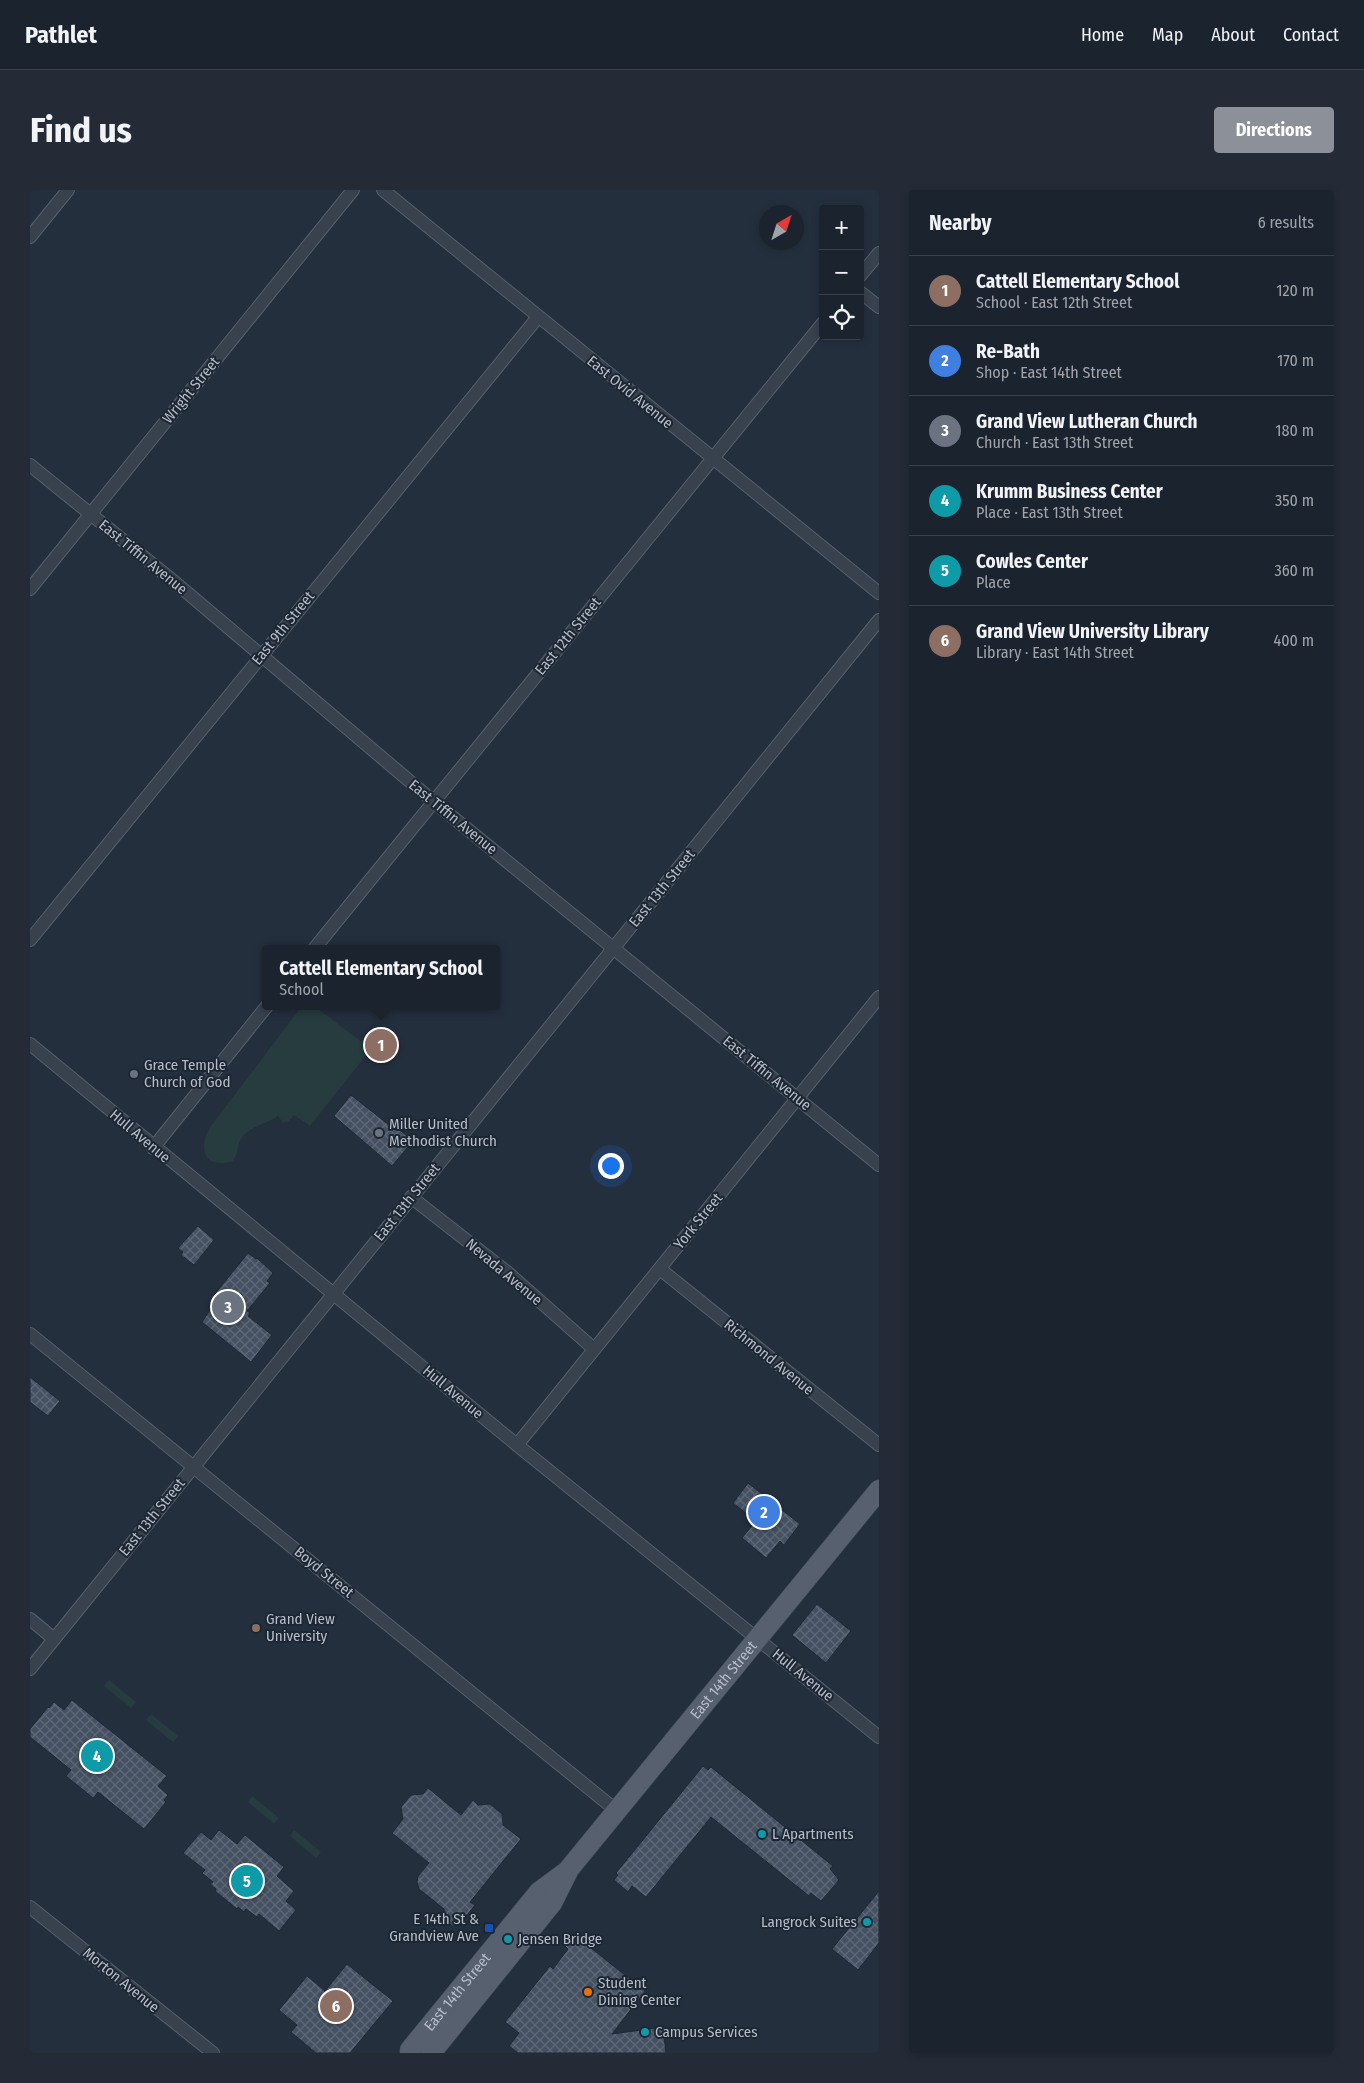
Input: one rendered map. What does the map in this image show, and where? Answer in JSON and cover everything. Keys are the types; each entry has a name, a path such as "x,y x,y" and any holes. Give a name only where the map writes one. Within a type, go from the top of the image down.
{"main road":[{"name":"East 14th Street","path":"410,2053 410,2050 539,1892 569,1869 879,1490"},
{"name":"East 14th Street","path":"431,2053 552,1903 569,1869"}],"street":[{"path":"30,237 68,190"},
{"name":"Wright Street","path":"30,590 353,190"},
{"name":"East Ovid Avenue","path":"383,190 879,592"},
{"path":"864,271 879,253"},
{"path":"864,295 879,307"},
{"name":"East 9th Street","path":"30,940 538,317"},
{"name":"East 12th Street","path":"317,945 433,801 714,460 819,328"},
{"name":"East Tiffin Avenue","path":"30,465 177,584 433,801 879,1165"},
{"name":"East 13th Street","path":"30,1669 879,620"},
{"name":"York Street","path":"517,1445 879,996"},
{"path":"153,1148 265,1010"},
{"name":"Hull Avenue","path":"30,1044 153,1148 879,1737"},
{"name":"Nevada Avenue","path":"411,1197 507,1272 594,1349"},
{"name":"Richmond Avenue","path":"660,1269 879,1445"},
{"name":"Boyd Street","path":"30,1334 617,1811"},
{"path":"30,1619 54,1639"},
{"name":"Morton Avenue","path":"30,1907 213,2053"}],"green space":[{"path":"299,1010 319,1010 371,1049 310,1126 294,1115 289,1121 283,1123 278,1116 248,1131 240,1142 233,1161 223,1163 210,1160 204,1149 204,1142 211,1126"},
{"path":"109,1680 136,1702 131,1708 104,1686"},
{"path":"151,1714 178,1736 173,1742 146,1720"},
{"path":"252,1796 279,1818 274,1824 248,1802"},
{"path":"294,1830 321,1852 316,1858 290,1836"}],"building":[{"name":"Miller United Methodist Church","path":"351,1095 413,1141 392,1166 334,1116"},
{"path":"198,1226 214,1240 194,1265 181,1255 183,1252 178,1248"},
{"path":"248,1253 257,1258 273,1273 267,1281 270,1283 247,1311 250,1313 248,1316 272,1335 251,1362 202,1322 218,1298 214,1295"},
{"path":"30,1377 60,1401 48,1416 30,1402"},
{"path":"748,1483 800,1524 784,1545 780,1541 766,1558 742,1538 756,1521 733,1503"},
{"path":"817,1604 851,1631 826,1663 792,1635"},
{"path":"72,1700 167,1776 158,1786 168,1795 164,1800 166,1802 144,1829 98,1792 93,1798 66,1776 71,1770 30,1737 30,1729 48,1707 54,1702 64,1710"},
{"name":"L Apartments","path":"703,1766 708,1770 711,1767 833,1866 830,1869 839,1880 821,1901 811,1893 809,1896 711,1817 646,1897 632,1886 628,1892 614,1880 618,1875 616,1873"},
{"path":"428,1788 461,1815 473,1800 478,1805 490,1804 502,1814 503,1825 521,1839 470,1902 475,1905 459,1925 452,1926 445,1920 444,1909 419,1889 418,1876 429,1863 392,1833 403,1819 401,1807 411,1795 423,1794"},
{"path":"219,1830 237,1844 245,1835 284,1867 277,1876 294,1891 286,1901 296,1910 279,1931 259,1914 257,1917 246,1909 244,1912 238,1907 237,1909 215,1891 216,1889 210,1884 213,1882 202,1873 205,1870 183,1853 201,1832 211,1840"},
{"name":"Langrock Suites","path":"879,1891 879,1943 858,1970 832,1949"},
{"name":"Student Dining Center","path":"576,1932 588,1942 586,1944 645,1991 612,2034 663,2027 666,2053 518,2053 509,2046 519,2033 505,2022 550,1966 553,1969 568,1949 565,1946"},
{"path":"347,1964 393,2001 350,2053 316,2053 291,2032 297,2025 279,2010 307,1976 325,1991"}],"place":[{"name":"Cattell Elementary School","path":"381,1045"},
{"name":"Grace Temple Church of God","path":"134,1074"},
{"name":"Miller United Methodist Church","path":"379,1133"},
{"name":"Grand View Lutheran Church","path":"228,1307"},
{"name":"Re-Bath","path":"764,1512"},
{"name":"Grand View University","path":"256,1628"},
{"name":"Krumm Business Center","path":"97,1756"},
{"name":"L Apartments","path":"762,1834"},
{"name":"Cowles Center","path":"247,1881"},
{"name":"Langrock Suites","path":"867,1922"},
{"name":"E 14th St & Grandview Ave","path":"489,1928"},
{"name":"Jensen Bridge","path":"508,1939"},
{"name":"Student Dining Center","path":"588,1992"},
{"name":"Grand View University Library","path":"336,2006"},
{"name":"Campus Services","path":"645,2032"}]}
